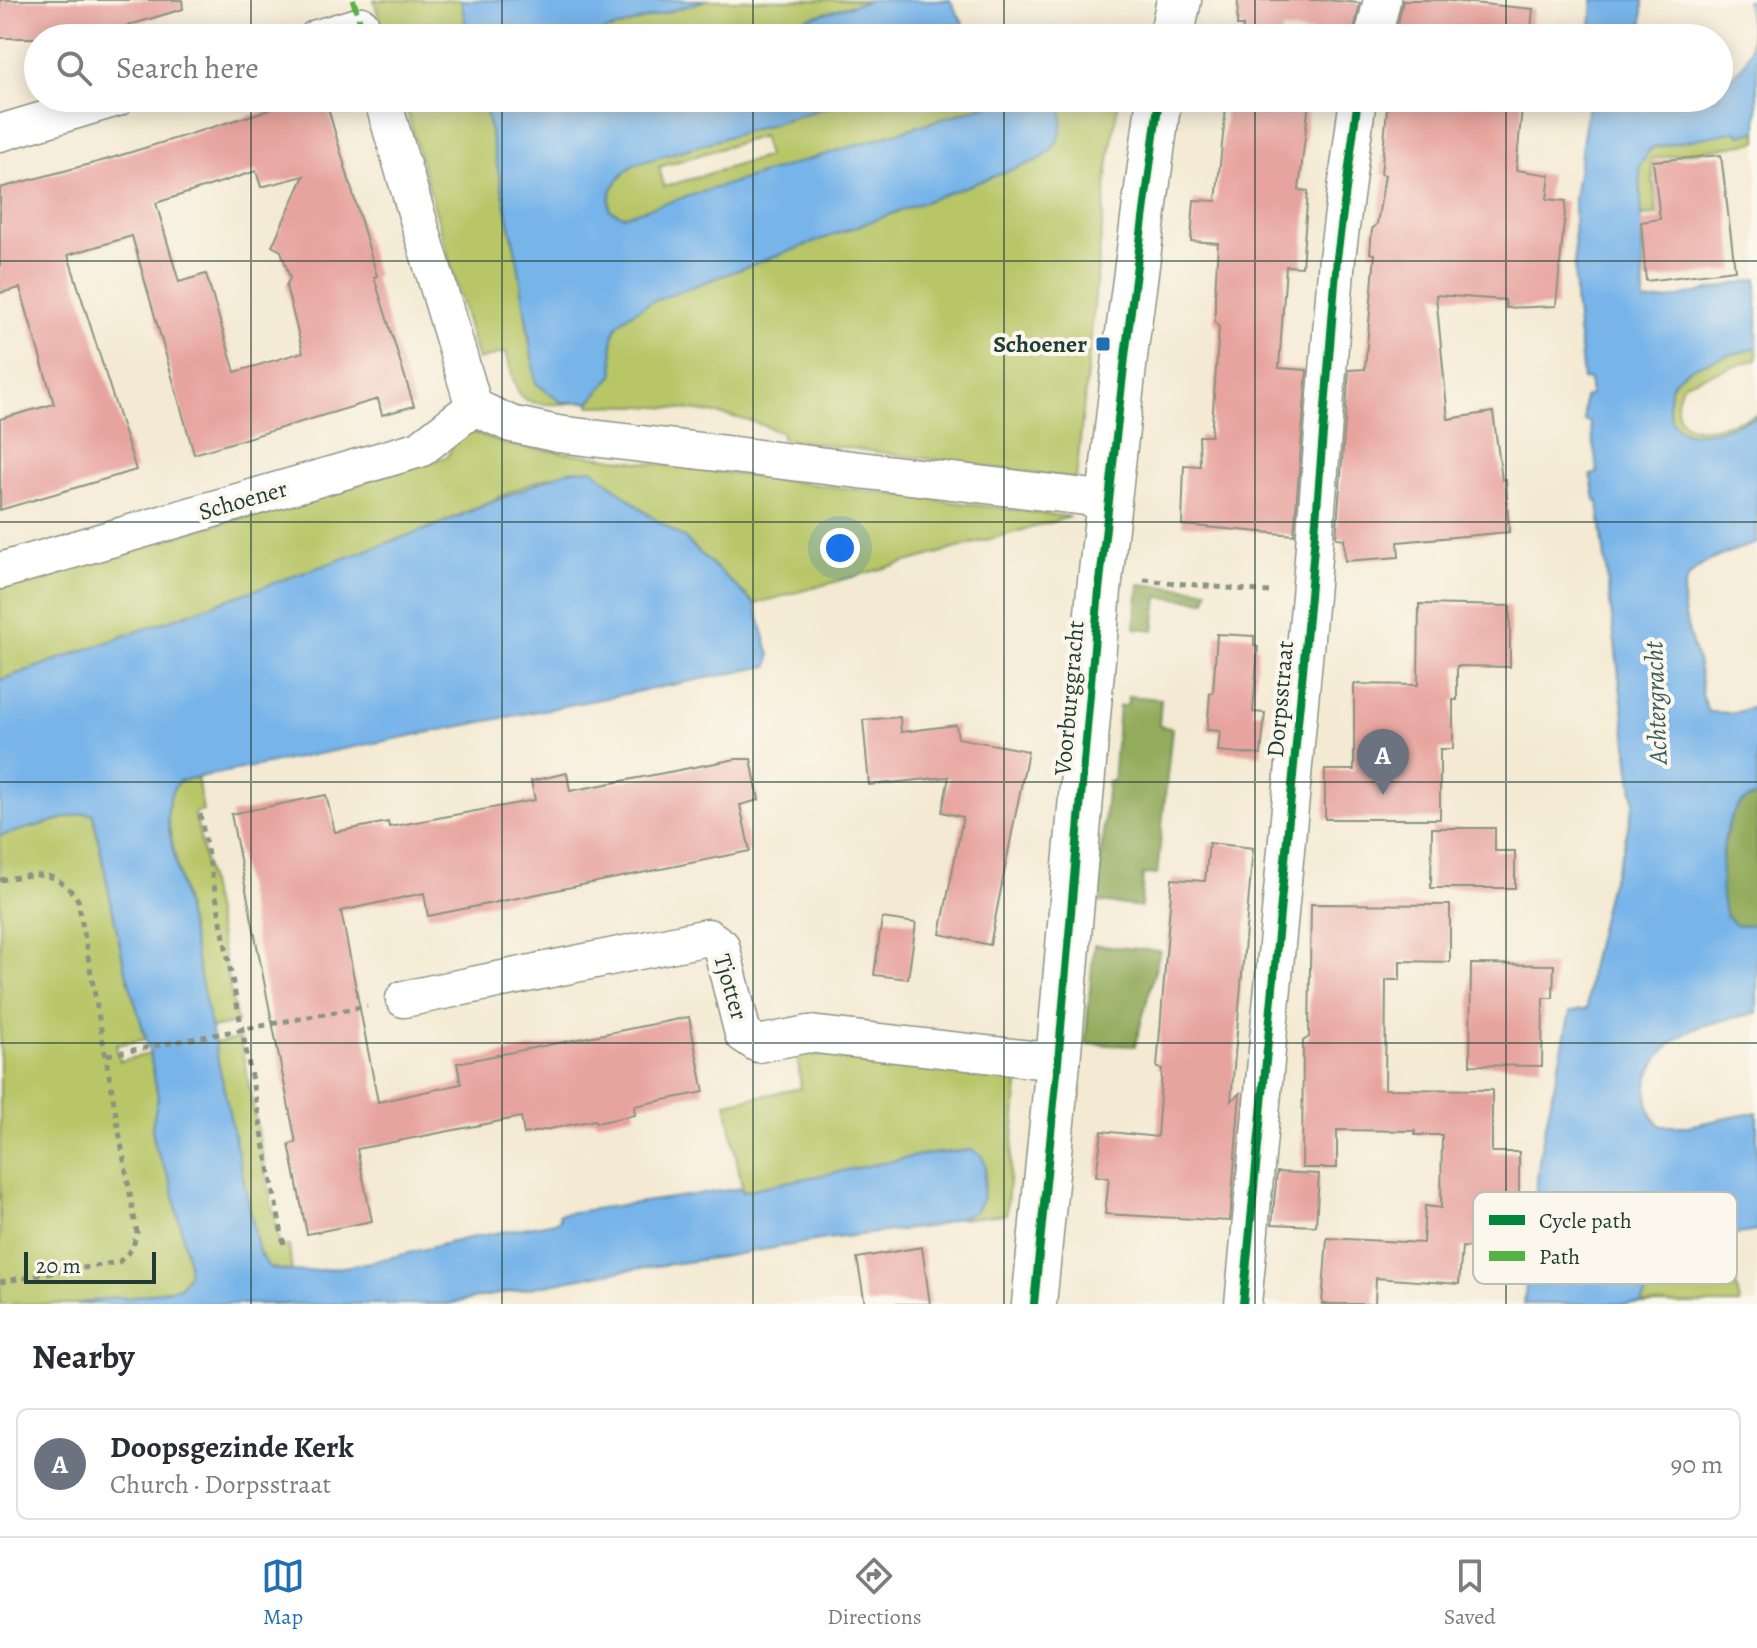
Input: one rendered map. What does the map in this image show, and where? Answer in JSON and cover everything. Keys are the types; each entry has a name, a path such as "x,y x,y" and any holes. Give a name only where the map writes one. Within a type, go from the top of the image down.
{"street":[{"path":"1174,24 1179,0"},
{"path":"1376,24 1382,0"},
{"path":"0,133 70,112"},
{"path":"386,112 474,407 511,424 558,434 1111,500"},
{"name":"Voorburggracht","path":"1034,1304 1099,590 1157,112"},
{"name":"Dorpsstraat","path":"1243,1304 1310,596 1337,258 1356,112"},
{"name":"Schoener","path":"0,571 420,449 474,407"},
{"name":"Tjotter","path":"404,999 708,937 721,946 743,1034 758,1044 808,1034 1058,1062"}],"path":[{"path":"1099,590 1134,592 1135,579 1310,596"},
{"path":"200,814 284,1245"},
{"path":"0,880 25,875 52,876 63,882 78,900 137,1233 132,1249 119,1262 0,1282"},
{"path":"107,1055 404,999"}],"green space":[{"path":"374,0 461,0 465,24 381,24"},
{"path":"706,0 870,0 787,24 629,24"},
{"path":"407,112 486,112 518,263 536,383 561,402 577,402 547,404 524,399 516,387 506,352 478,360"},
{"path":"811,112 964,112 623,216 610,210 609,203 618,180 633,165","holes":["762,136 768,156 664,187 659,167"]},
{"path":"1035,112 1117,112 1076,479 782,439 782,432 751,421 708,412 648,406 590,406 614,374 612,338 621,319 651,302 818,240"},
{"path":"1737,130 1740,135 1757,131 1757,142 1651,159 1657,215 1641,216 1640,165 1651,148"},
{"path":"1757,347 1757,359 1684,383 1677,405 1683,422 1691,427 1713,427 1757,417 1704,433 1680,430 1672,422 1670,392 1676,379 1703,364"},
{"path":"472,432 507,445 1070,517 755,604 684,538 650,516 592,470 573,471 512,491 378,547 0,680 0,588 447,457 458,435"},
{"path":"1139,584 1208,590 1206,601 1158,597 1154,630 1135,628"},
{"path":"1128,696 1161,699 1159,726 1172,728 1157,875 1143,874 1141,907 1099,902 1097,897 1108,781 1113,782 1119,706 1127,706"},
{"path":"197,777 203,811 195,813 237,1023 210,1028 167,816 172,789 179,781"},
{"path":"1757,796 1757,924 1737,926 1725,914 1722,903 1724,844 1736,809"},
{"path":"91,811 124,965 146,1039 116,1045 120,1061 150,1054 158,1097 152,1127 155,1147 171,1182 189,1265 188,1275 180,1287 129,1298 116,1297 76,1304 0,1304 0,836"},
{"path":"1094,945 1160,951 1135,1046 1085,1044"},
{"path":"240,1039 280,1247 289,1246 292,1273 269,1267 255,1241 213,1043"},
{"path":"808,1053 1011,1075 1018,1085 1006,1214 960,1219 975,1209 984,1191 986,1166 972,1150 922,1155 743,1192 726,1103 801,1088 798,1060"},
{"path":"1736,1284 1740,1304 1641,1304 1649,1285"}],"water":[{"path":"461,0 706,0 629,24 465,24"},
{"path":"870,0 950,0 963,24 787,24"},
{"path":"1593,0 1643,0 1643,24 1591,24"},
{"name":"Achtergracht","path":"1746,0 1757,0 1757,131 1740,135 1737,131 1651,148 1640,166 1644,302 1666,300 1757,279 1757,347 1683,373 1672,385 1669,404 1673,422 1680,430 1692,433 1719,430 1757,417 1757,543 1708,562 1694,572 1686,583 1683,597 1709,712 1734,713 1757,706 1757,796 1740,804 1731,819 1721,877 1726,916 1737,926 1757,924 1757,1013 1699,1027 1674,1041 1653,1068 1647,1089 1650,1111 1661,1126 1688,1126 1757,1112 1757,1231 1737,1233 1737,1192 1536,1192 1540,1152 1570,1012 1587,1009 1590,969 1608,890 1622,853 1634,802 1598,501 1595,500 1591,475 1598,473 1590,422 1584,421 1584,397 1590,395 1590,380 1583,379 1575,299 1574,199 1587,112 1733,112 1733,75 1750,50"},
{"path":"486,112 811,112 633,165 619,179 610,196 610,210 623,216 965,112 1062,112 1058,140 1041,159 651,302 627,317 615,329 612,346 614,374 590,402 561,402 536,383 518,263"},
{"path":"592,469 650,516 684,538 755,604 770,655 769,666 179,781 172,792 168,811 169,831 259,1252 269,1267 287,1271 338,1268 560,1221 559,1214 741,1188 743,1192 922,1155 972,1150 982,1156 986,1166 982,1200 975,1212 934,1226 826,1239 607,1273 447,1304 76,1304 129,1298 180,1287 188,1275 189,1265 171,1182 155,1147 152,1127 158,1097 149,1049 124,965 93,814 84,813 0,836 0,680 435,526 567,471"},
{"path":"1526,1284 1650,1284 1641,1304 1524,1304"}],"building":[{"path":"0,0 182,0 183,9 133,24 24,24 24,38 0,38"},
{"path":"1238,0 1360,3 1356,24 1237,24"},
{"path":"1403,0 1441,0 1533,9 1531,24 1398,24"},
{"path":"262,112 329,112 377,276 374,277 414,406 382,415 378,399 194,454 132,236 68,255 136,470 0,510 0,419 54,404 20,288 0,293 0,188","holes":["256,171 261,187 304,176 272,246 281,251 290,278 286,286 303,352 235,372 206,274 179,282 156,203"]},
{"path":"1226,112 1308,112 1299,190 1308,191 1302,267 1286,266 1279,368 1307,370 1294,535 1182,525 1184,465 1200,466 1199,436 1211,436 1219,328 1215,321 1218,243 1191,241 1194,200 1216,201"},
{"path":"1387,112 1522,112 1516,170 1550,175 1547,199 1566,201 1556,306 1506,308 1505,300 1436,295 1448,419 1493,412 1502,480 1506,479 1509,532 1398,542 1399,557 1345,561 1344,539 1336,538 1349,370 1365,369 1375,254 1370,253 1372,229 1377,224 1385,175 1381,174"},
{"path":"1721,155 1735,270 1646,281 1641,222 1660,219 1653,161"},
{"path":"1419,604 1510,606 1510,667 1457,666 1453,749 1440,749 1440,819 1325,819 1325,770 1354,770 1354,684 1418,685"},
{"path":"1217,634 1254,636 1254,646 1258,647 1253,712 1265,713 1261,755 1218,751 1220,731 1207,730"},
{"path":"900,717 901,732 956,725 958,738 1028,751 990,945 940,934 963,817 942,812 949,777 869,785 863,720"},
{"path":"736,759 751,759 759,800 740,805 750,851 428,916 424,893 341,911 378,1102 461,1084 457,1063 689,1017 704,1092 634,1106 635,1115 596,1123 595,1120 524,1134 521,1117 357,1149 372,1221 307,1234 289,1144 296,1143 231,814 326,795 335,832 388,822 389,827 535,800 531,781 567,773 570,791"},
{"path":"1432,828 1495,828 1495,851 1515,851 1515,888 1431,888"},
{"path":"1209,843 1253,848 1231,1101 1240,1093 1230,1221 1105,1214 1109,1178 1096,1176 1102,1131 1157,1137 1162,1069 1157,1068 1172,879 1205,881"},
{"path":"1311,904 1450,905 1450,962 1400,961 1400,980 1386,980 1385,1089 1492,1090 1492,1152 1519,1152 1519,1192 1473,1192 1473,1248 1462,1247 1459,1284 1376,1278 1375,1304 1322,1304 1327,1238 1423,1243 1425,1206 1441,1208 1442,1135 1415,1135 1415,1131 1337,1130 1337,1168 1302,1168 1303,1041 1309,1037"},
{"path":"882,918 916,923 908,979 874,975"},
{"path":"1471,964 1554,965 1553,998 1543,998 1542,1066 1470,1065"},
{"path":"1277,1172 1319,1174 1316,1226 1272,1224"},
{"path":"922,1247 930,1304 865,1304 857,1258"}],"marked path":[{"path":"353,0 361,24"}],"cycle path":[{"path":"1034,1304 1099,590 1126,348 1157,112"},
{"path":"1243,1304 1310,596 1337,258 1356,112"}],"place":[{"name":"Schoener","path":"1103,344"},
{"name":"Doopsgezinde Kerk","path":"1383,795"}]}
